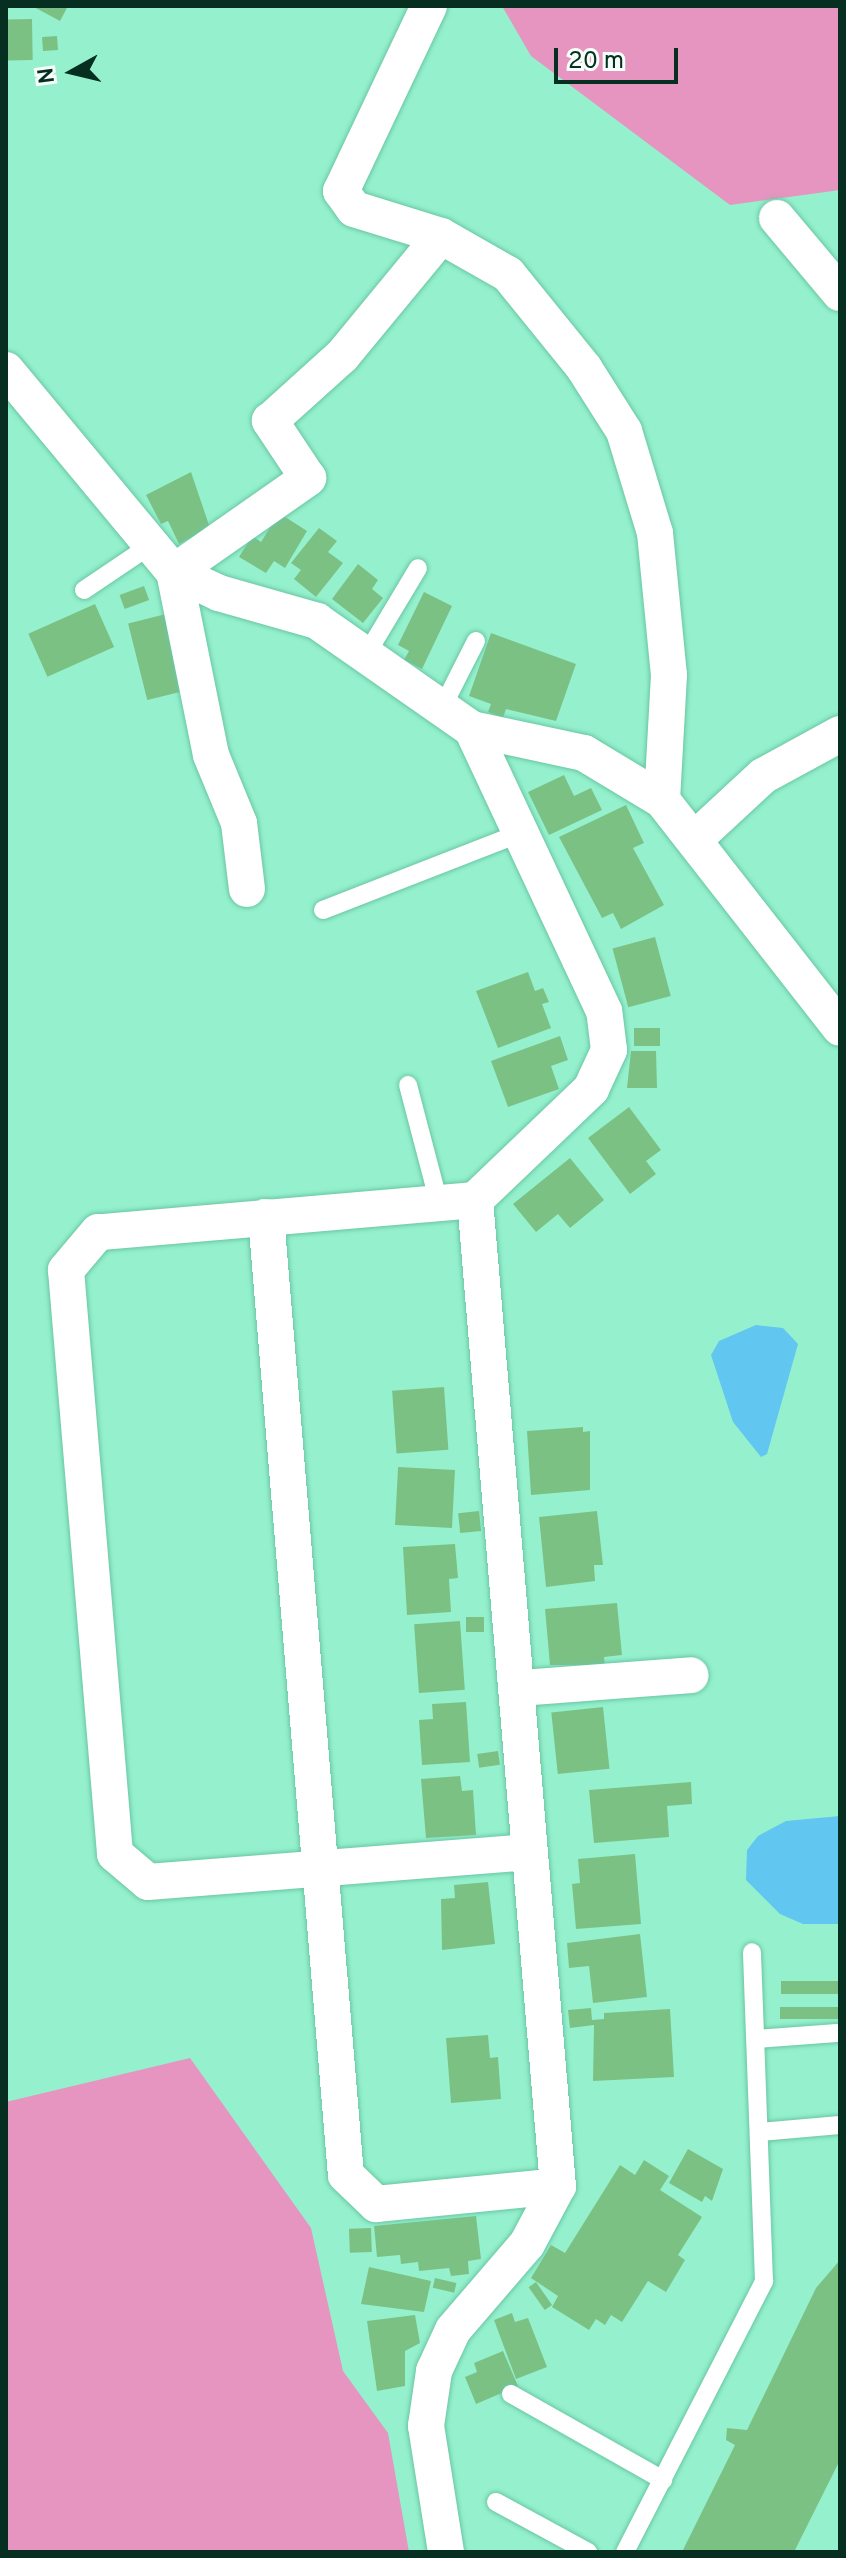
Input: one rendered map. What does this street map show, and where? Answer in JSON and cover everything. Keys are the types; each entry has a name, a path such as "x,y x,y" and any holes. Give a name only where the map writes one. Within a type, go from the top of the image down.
{"street":[{"path":"429,6 341,191 354,209 441,236 508,274 584,368 624,431 655,533 669,675 662,800"},
{"path":"777,218 840,293"},
{"path":"174,572 308,478 270,421 343,355 441,236"},
{"path":"6,370 174,572 219,593 317,621 472,729 584,753 662,800 840,1028"},
{"path":"174,572 211,755 239,823 247,889"},
{"path":"472,729 604,1011 609,1050 591,1089 475,1200 98,1232 66,1270 115,1854 148,1882 530,1852"},
{"path":"695,839 763,776 840,734"},
{"path":"446,2552 426,2426 434,2371 453,2330 527,2244 558,2186 530,1852 520,1688 475,1200"},
{"path":"266,1217 346,2175 376,2204 558,2186"},
{"path":"520,1688 691,1675"}],"lane":[{"path":"84,590 151,545"},
{"path":"366,655 418,568"},
{"path":"442,708 476,641"},
{"path":"323,910 521,833"},
{"path":"408,1085 439,1203"},
{"path":"625,2552 764,2281 752,1952"},
{"path":"756,2039 837,2033"},
{"path":"760,2132 840,2125"},
{"path":"511,2394 663,2480"},
{"path":"496,2502 588,2552"}],"shaded area":[{"path":"502,6 840,6 840,190 730,205 531,56"},
{"path":"190,2058 311,2228 343,2371 388,2433 409,2552 6,2552 6,2102"}],"water":[{"path":"756,1325 783,1328 798,1344 767,1454 761,1457 733,1422 711,1355 719,1341"},
{"path":"840,1816 840,1924 803,1924 780,1914 746,1880 747,1850 758,1836 786,1821"}],"building":[{"path":"32,6 68,6 60,21"},
{"path":"6,19 32,19 33,60 7,60"},
{"path":"57,36 58,50 43,51 42,37"},
{"path":"191,472 210,528 179,544 168,521 161,524 146,495"},
{"path":"279,513 307,531 285,568 274,561 266,573 239,557 252,536 261,542"},
{"path":"319,528 337,541 328,552 343,563 316,597 294,579 301,570 291,563"},
{"path":"358,564 378,580 372,589 383,598 363,623 332,599"},
{"path":"144,586 149,600 125,609 120,595"},
{"path":"424,592 452,606 422,669 404,660 409,651 398,645"},
{"path":"95,604 114,647 47,677 28,634"},
{"path":"166,614 185,691 147,700 128,623"},
{"path":"491,633 576,664 556,721 506,709 503,718 488,712 491,704 469,696"},
{"path":"564,775 574,796 591,788 602,810 549,835 528,792"},
{"path":"626,805 644,843 633,848 664,905 621,929 613,913 602,918 559,837"},
{"path":"655,937 671,996 628,1007 612,948"},
{"path":"528,972 535,991 543,988 549,1002 542,1004 551,1028 498,1048 476,991"},
{"path":"634,1028 660,1028 660,1046 634,1046"},
{"path":"560,1036 568,1060 551,1066 559,1089 508,1107 491,1061"},
{"path":"631,1051 656,1051 657,1088 627,1088"},
{"path":"629,1107 661,1150 646,1161 656,1174 630,1194 588,1138"},
{"path":"570,1158 604,1200 570,1228 558,1214 536,1232 513,1204"},
{"path":"444,1387 448,1450 397,1453 392,1391"},
{"path":"583,1427 583,1432 590,1431 590,1490 531,1495 527,1431"},
{"path":"398,1467 455,1470 452,1528 395,1525"},
{"path":"479,1511 481,1531 460,1533 458,1513"},
{"path":"597,1511 603,1565 594,1565 595,1581 546,1587 539,1517"},
{"path":"455,1544 458,1578 449,1579 451,1612 407,1615 403,1547"},
{"path":"617,1603 622,1655 604,1657 605,1665 550,1665 545,1609"},
{"path":"466,1617 484,1617 484,1632 466,1632"},
{"path":"460,1621 465,1690 419,1693 414,1624"},
{"path":"466,1702 470,1762 422,1765 419,1720 433,1719 432,1704"},
{"path":"603,1707 609,1769 558,1774 551,1712"},
{"path":"498,1751 500,1765 479,1768 477,1754"},
{"path":"460,1776 462,1791 473,1790 476,1835 426,1838 421,1779"},
{"path":"691,1782 692,1804 667,1806 669,1837 594,1843 589,1790"},
{"path":"635,1854 641,1924 576,1929 572,1884 580,1883 578,1859"},
{"path":"488,1882 495,1944 442,1950 441,1899 455,1898 454,1885"},
{"path":"640,1934 647,1997 593,2003 589,1966 569,1968 567,1943"},
{"path":"781,1981 840,1981 840,1994 781,1994"},
{"path":"780,2007 840,2007 840,2019 780,2019"},
{"path":"591,2008 592,2020 604,2019 604,2013 670,2009 674,2077 593,2081 594,2025 570,2028 568,2010"},
{"path":"488,2035 490,2058 498,2057 501,2099 451,2103 446,2038"},
{"path":"688,2149 723,2169 712,2201 705,2196 702,2202 669,2183"},
{"path":"644,2160 669,2176 660,2190 702,2217 678,2255 685,2260 666,2292 648,2281 622,2322 611,2315 605,2325 596,2319 589,2330 552,2307 558,2296 531,2278 551,2245 565,2253 620,2165 635,2175"},
{"path":"476,2216 481,2259 468,2261 469,2274 451,2276 449,2268 419,2271 418,2262 401,2264 400,2255 377,2257 374,2226"},
{"path":"371,2228 372,2252 350,2253 349,2229"},
{"path":"840,2260 840,2460 794,2552 682,2552 735,2445 726,2440 727,2428 747,2430 816,2288"},
{"path":"369,2267 431,2281 424,2312 361,2304"},
{"path":"435,2278 456,2283 454,2293 433,2288"},
{"path":"536,2282 552,2305 545,2310 529,2287"},
{"path":"512,2313 515,2322 528,2318 547,2367 516,2379 494,2320"},
{"path":"415,2315 420,2343 405,2351 405,2386 377,2391 367,2321"},
{"path":"503,2351 518,2386 476,2404 465,2377 477,2372 474,2363"}]}
